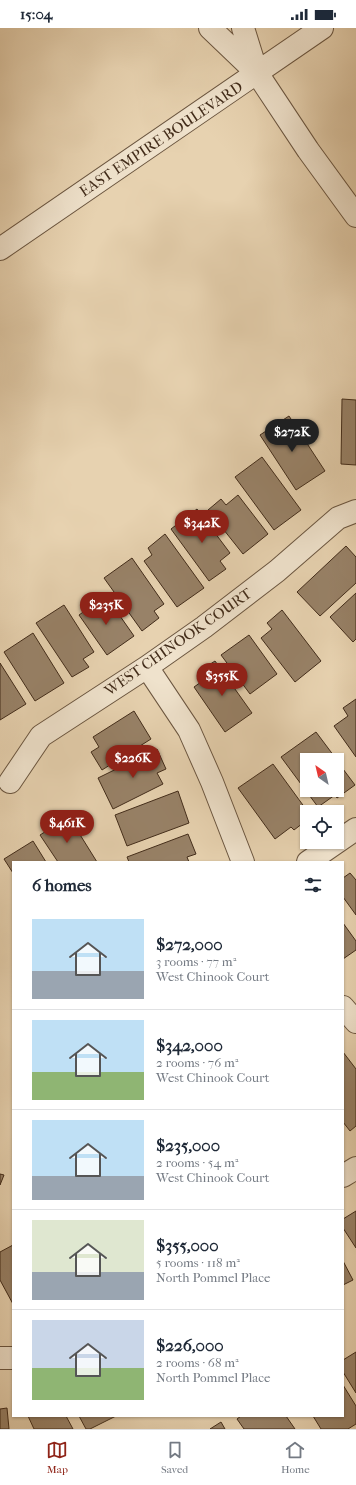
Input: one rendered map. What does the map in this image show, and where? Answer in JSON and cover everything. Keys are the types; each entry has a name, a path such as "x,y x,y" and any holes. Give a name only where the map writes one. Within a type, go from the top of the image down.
{"street":[{"path":"210,28 257,73 308,150 356,216"},
{"path":"243,28 257,73"},
{"name":"EAST EMPIRE BOULEVARD","path":"0,249 322,28"},
{"name":"WEST CHINOOK COURT","path":"10,782 41,736 147,667 204,627 277,571 338,518 356,511"},
{"path":"147,667 189,730 212,782 243,861"},
{"path":"309,861 356,829"},
{"path":"344,1008 356,1022"},
{"path":"344,1175 356,1168"},
{"path":"0,1358 12,1358"}],"building":[{"path":"342,399 356,400 356,465 341,464"},
{"path":"289,416 325,471 296,490 260,435"},
{"path":"262,457 301,510 274,530 235,477"},
{"path":"238,495 268,534 243,554 208,510 221,499 226,505"},
{"path":"197,509 230,553 220,561 226,569 209,581 171,529"},
{"path":"165,534 204,588 177,607 144,561 152,555 148,548"},
{"path":"346,546 356,557 356,583 320,616 297,592"},
{"path":"132,558 164,604 154,611 159,618 142,631 104,578"},
{"path":"356,593 356,639 353,642 330,617"},
{"path":"106,596 134,636 107,655 79,615"},
{"path":"64,605 94,652 83,659 89,667 72,677 36,623"},
{"path":"282,610 321,661 295,682 261,638 272,629 267,623"},
{"path":"33,633 64,683 35,701 4,652"},
{"path":"249,635 277,674 250,694 221,655"},
{"path":"215,661 252,713 225,732 194,687 204,680 198,672"},
{"path":"0,663 26,704 0,720"},
{"path":"356,699 356,757 334,726 348,716 343,708"},
{"path":"134,711 151,739 102,770 91,752 99,747 93,737"},
{"path":"316,732 332,753 300,753 300,783 281,757"},
{"path":"157,749 166,769 157,773 163,784 113,809 98,778"},
{"path":"273,764 303,805 300,805 300,825 294,830 291,827 275,839 238,788"},
{"path":"344,770 355,785 344,793"},
{"path":"178,791 189,823 127,846 115,815"},
{"path":"311,797 332,797 321,805 317,805"},
{"path":"69,817 96,861 57,861 40,835"},
{"path":"188,834 196,854 187,857 189,861 129,861 127,857"},
{"path":"33,841 45,861 12,861 12,871 4,859"},
{"path":"350,873 356,880 356,915 344,898 344,877"},
{"path":"344,924 356,941 356,950 344,958"},
{"path":"344,1053 356,1069 356,1126 350,1131 344,1123"},
{"path":"0,1174 4,1175 0,1185"},
{"path":"356,1211 356,1248 344,1230 344,1218"},
{"path":"12,1246 12,1302 0,1280 0,1252"},
{"path":"344,1263 353,1280 344,1284"},
{"path":"356,1352 356,1393 344,1374 344,1359"},
{"path":"344,1387 356,1406 356,1424 348,1429 321,1429 314,1417 344,1417"},
{"path":"7,1408 9,1429 0,1429 0,1409"},
{"path":"28,1417 67,1417 73,1429 34,1429"},
{"path":"80,1417 114,1417 90,1429 86,1429"},
{"path":"240,1417 287,1417 295,1429 244,1429 237,1419"},
{"path":"221,1422 225,1429 210,1429"}]}
